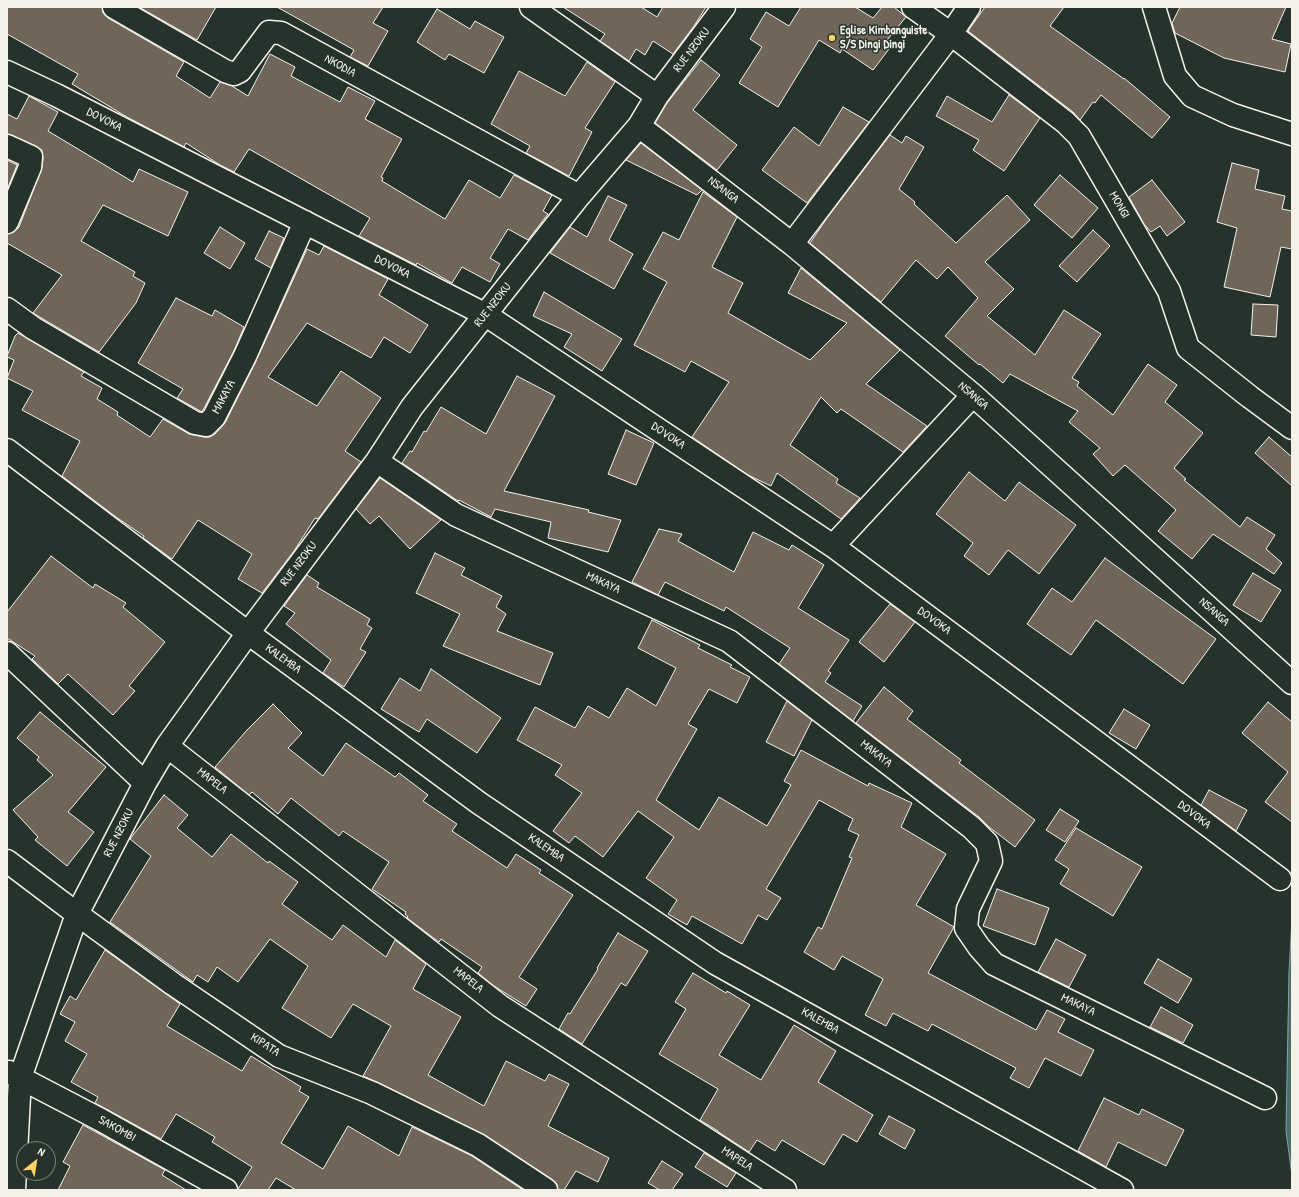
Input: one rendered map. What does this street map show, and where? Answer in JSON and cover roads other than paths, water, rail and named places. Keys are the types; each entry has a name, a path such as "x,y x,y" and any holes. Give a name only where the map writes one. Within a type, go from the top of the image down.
{"street":[{"name":"NKODIA","path":"114,7 225,72 234,74 240,71 269,32 281,33 578,196"},
{"path":"531,7 657,96"},
{"name":"RUE NZOKU","path":"14,1190 14,1074 77,914 145,783 168,746 248,633 377,461 412,407 578,196 639,126 657,96 724,7"},
{"name":"MONGI","path":"913,7 951,34 1065,122 1079,136 1169,291 1188,348 1292,428"},
{"path":"792,244 951,34 969,7"},
{"path":"1154,7 1175,76 1192,96 1233,115 1292,134"},
{"name":"DOVOKA","path":"7,72 56,95 486,314 833,546 1280,879"},
{"name":"NSANGA","path":"639,126 792,244 973,395 1292,683"},
{"path":"7,146 31,157 30,167 7,222"},
{"name":"MAKAYA","path":"7,309 33,328 195,423 206,425 214,417 245,356 305,222"},
{"path":"833,546 973,395"},
{"name":"KALEMBA","path":"7,450 248,633 479,803 716,964 1122,1190"},
{"name":"MAKAYA","path":"377,461 456,515 729,641 971,827 987,843 991,861 968,909 966,928 979,947 994,964 1265,1098"},
{"path":"7,653 145,783"},
{"name":"MAPELA","path":"168,746 500,1006 785,1190"},
{"name":"KIPATA","path":"7,861 173,984 279,1056 372,1093 478,1145 546,1190"},
{"name":"SAKOMBI","path":"14,1074 101,1120 226,1190"}],"water":[{"path":"1292,918 1292,1176 1286,1131 1289,972"}],"place":[{"name":"Eglise Kimbanguiste S/S Dingi Dingi","path":"832,38"}]}
